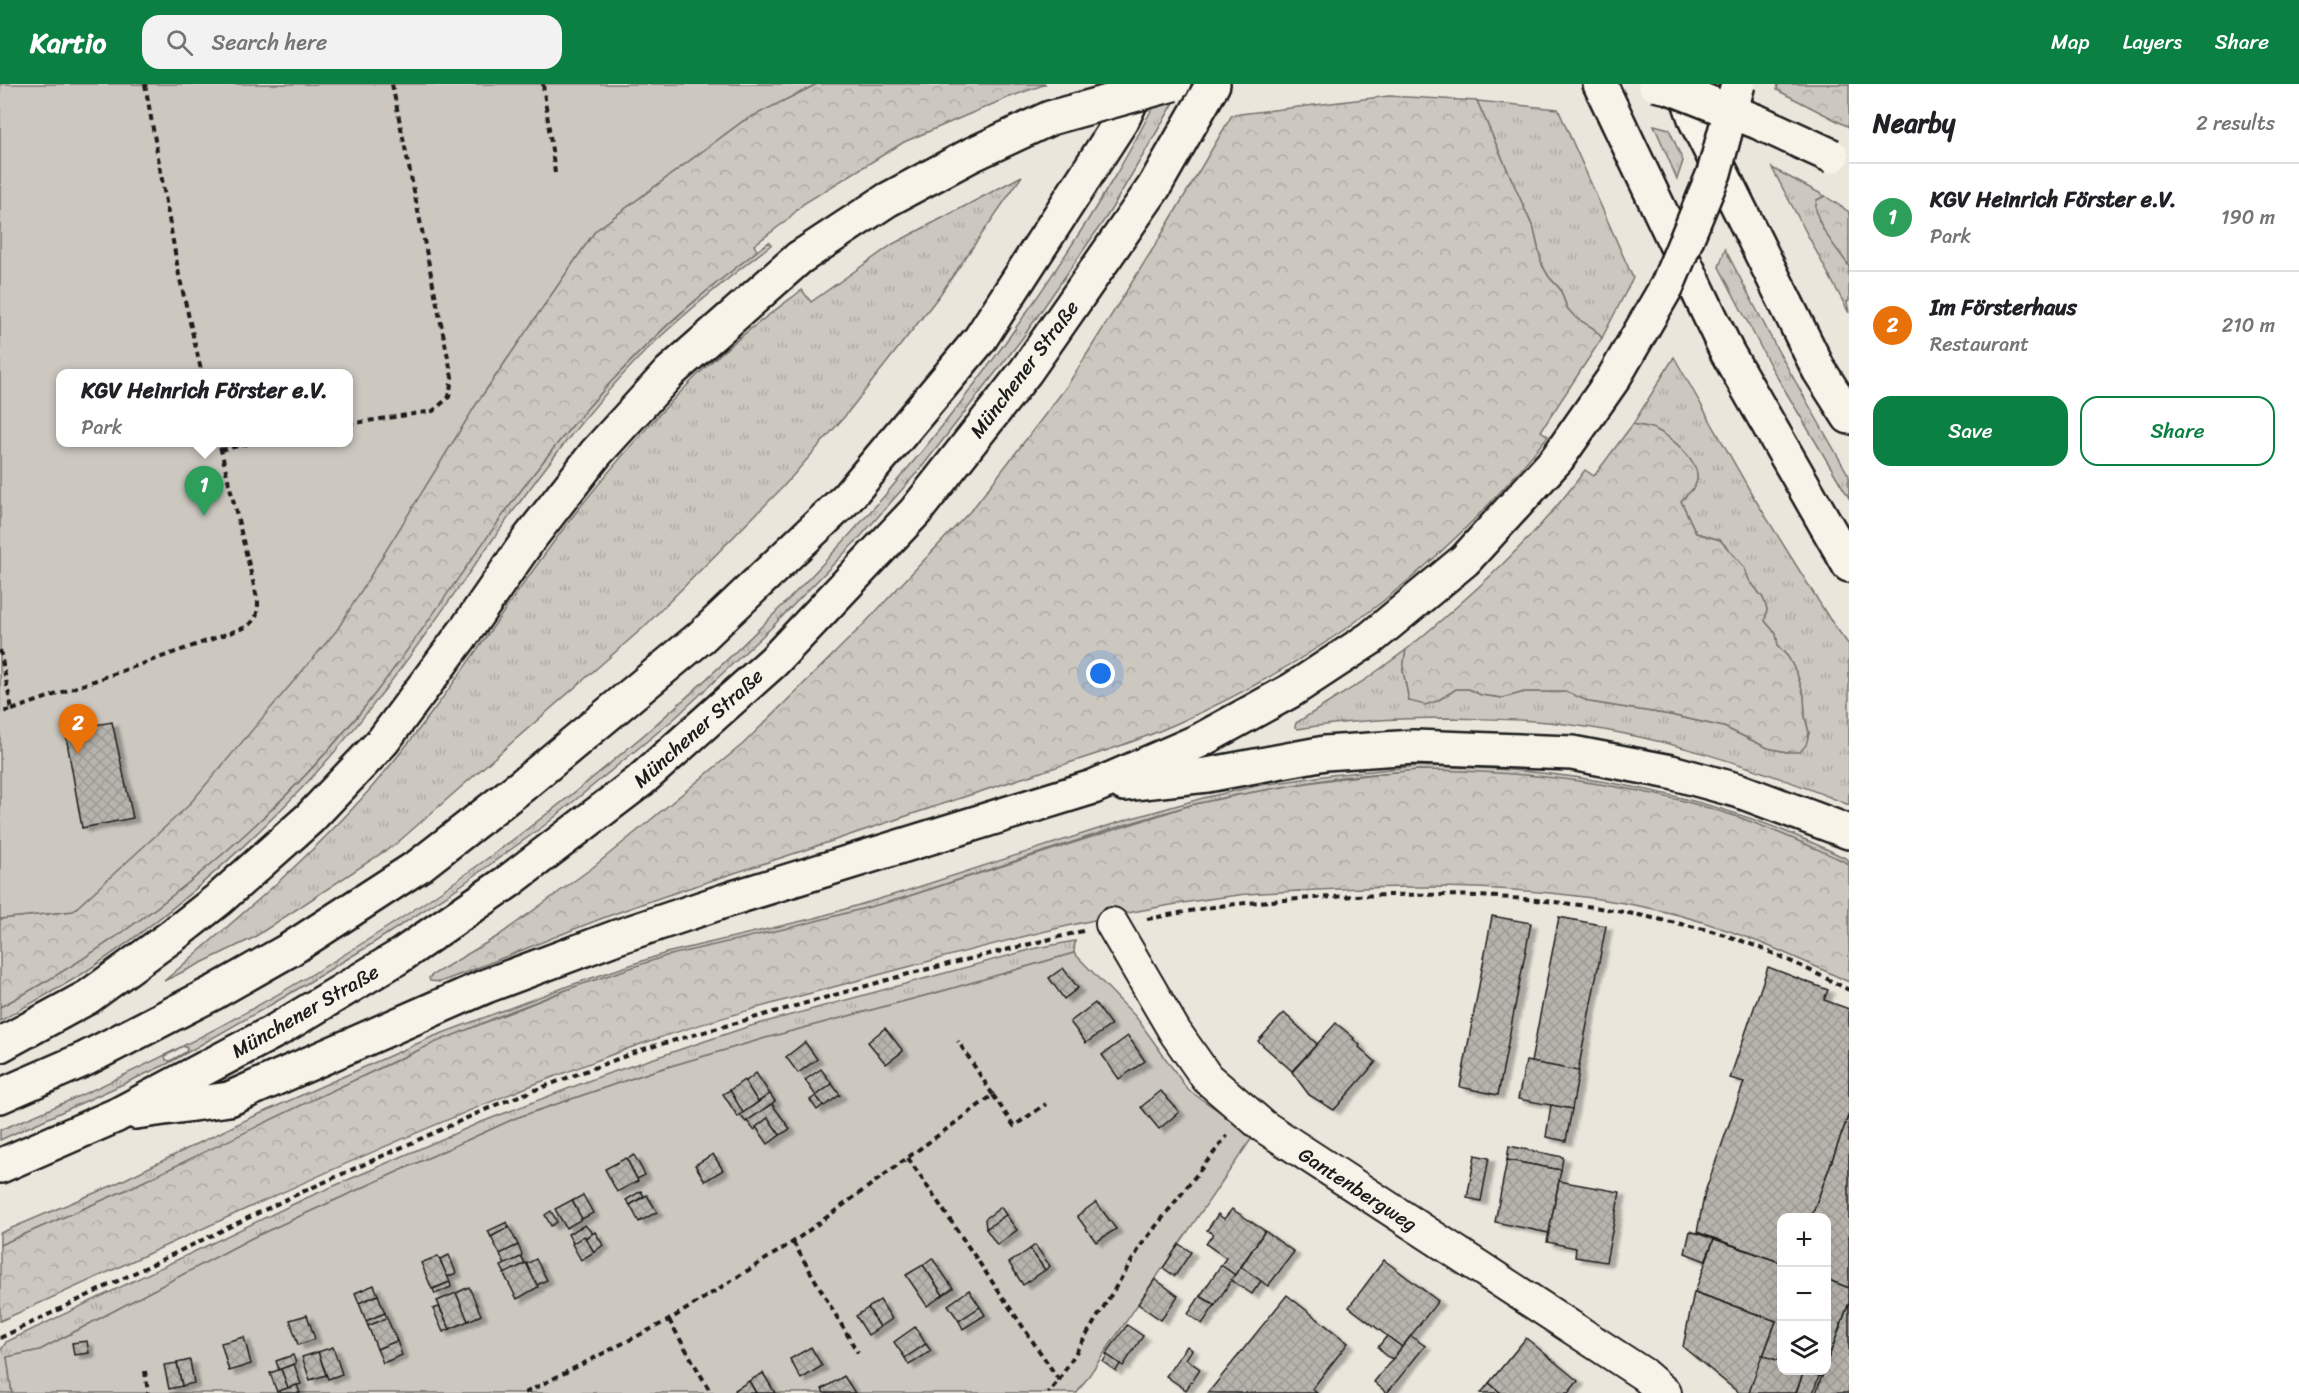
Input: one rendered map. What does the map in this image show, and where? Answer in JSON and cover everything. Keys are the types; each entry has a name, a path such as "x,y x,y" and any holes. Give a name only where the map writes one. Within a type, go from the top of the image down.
{"highway":[{"path":"1123,118 1129,84"},
{"path":"0,1096 85,1059 214,992 289,950 402,877 515,791 701,638 847,498 980,339 1123,118 1139,84"},
{"path":"0,1045 88,997 219,899 310,818 383,741 468,627 529,539 596,453 669,372 799,258 887,200 971,155 1050,118 1173,84"},
{"name":"Münchener Straße","path":"0,1166 117,1115 277,1030 397,958 509,881 640,781 773,662 915,512 1026,371 1154,187 1213,84"},
{"path":"1600,84 1727,352 1849,565"},
{"path":"1654,84 1669,87 1758,122 1849,166"},
{"path":"1683,84 1696,121 1819,370 1849,417"},
{"path":"117,1115 229,1099 486,986 617,937 741,895 1093,787 1209,735 1292,690 1371,638 1465,560 1557,459 1613,379 1667,286 1714,173 1738,84"},
{"path":"1093,787 1207,775 1325,753 1414,747 1510,749 1572,753 1671,772 1740,791 1849,832"}],"street":[{"name":"Gantenbergweg","path":"1112,924 1175,1032 1200,1069 1246,1112 1292,1146 1643,1374 1665,1393"}],"path":[{"path":"145,84 178,275 201,369"},
{"path":"353,423 433,411 449,397 452,378 392,84"},
{"path":"543,84 555,173"},
{"path":"0,712 12,710 254,622 258,612 258,603 220,447"},
{"path":"221,450 234,447"},
{"path":"0,650 12,710"},
{"path":"0,1338 289,1198 498,1104 644,1049 912,973 1112,924 1234,904 1438,894 1491,896 1605,907 1714,932 1765,950 1849,990"},
{"path":"958,1041 1014,1126 1046,1104"},
{"path":"525,1393 669,1320 793,1242 993,1095"},
{"path":"1048,1393 1059,1380 1142,1244 1246,1112"},
{"path":"908,1158 1059,1380"},
{"path":"793,1242 858,1353"},
{"path":"669,1320 711,1393"},
{"path":"145,1371 148,1393"}],"green space":[{"path":"0,84 817,84 743,121 595,231 477,403 337,630 187,807 73,911 0,919"},
{"path":"817,84 1046,84 904,142 803,204 786,221 754,245 757,251 661,331 575,422 543,461 381,686 321,758 281,800 239,840 148,914 100,948 0,1007 0,919 73,911 477,403 595,231 743,121"},
{"path":"1165,84 1185,84 1109,213 1021,340 921,468 861,536 771,628 675,718 545,825 449,894 367,947 167,1064 0,1140 0,1130 126,1074 248,1011 366,941 480,864 590,780 694,690 793,595 886,494 948,419 1036,300 1063,259 1122,165","holes":["183,1046 187,1048 186,1052 170,1061 166,1060 165,1056"]},
{"path":"1778,84 1849,84 1849,127 1777,90"},
{"path":"1389,96 1477,101 1534,230 1542,265 1560,289 1567,308 1602,338 1541,431 1548,436 1468,526 1425,566 1381,603 1334,637 1285,668 1178,723 1093,755 649,901 440,982 430,981 429,978 432,975 498,936 592,868 743,744 864,624 974,507 1067,386 1159,239 1232,115"},
{"path":"1477,101 1558,109 1633,278 1602,338 1593,328 1575,318 1567,308 1560,289 1542,265 1534,230"},
{"path":"1654,125 1669,129 1683,161 1677,179"},
{"path":"1772,168 1825,196 1817,200 1819,221 1849,266 1849,301 1847,302 1849,313"},
{"path":"1022,176 939,296 845,416 782,488 644,627 397,843 253,938 164,981 298,864 372,787 449,689 586,499 654,420 709,364 802,290 811,302 893,244"},
{"path":"1825,196 1849,212 1849,266 1821,225 1816,208 1817,200"},
{"path":"769,242 771,245 660,337 594,408 525,495 371,708 277,814 197,887 141,933 82,974 0,1021 0,1007 99,948 147,914 240,839 283,798 360,713 507,510 581,415 670,323"},
{"path":"1725,249 1777,349 1849,476 1849,498 1771,367 1719,267"},
{"path":"1674,357 1753,496 1829,618 1849,645 1849,805 1739,764 1663,743 1587,727 1500,719 1414,718 1336,723 1298,729 1295,727 1296,723 1365,680 1406,650 1403,670 1409,701 1437,701 1456,689 1469,689 1481,695 1503,698 1524,692 1568,692 1590,702 1671,715 1724,727 1768,748 1787,752 1809,733 1805,717 1804,696 1797,674 1788,657 1778,646 1776,634 1765,621 1767,609 1763,598 1749,580 1744,567 1720,540 1696,533 1681,501 1696,483 1697,475 1690,459 1675,443 1659,432 1633,424"},
{"path":"1633,424 1650,427 1659,432 1676,443 1690,459 1697,475 1696,483 1681,501 1696,533 1720,540 1744,567 1749,580 1763,598 1767,609 1765,621 1776,634 1778,646 1788,657 1797,674 1804,696 1805,717 1809,733 1806,745 1800,752 1768,748 1724,727 1671,715 1590,702 1567,692 1524,692 1503,698 1481,695 1469,689 1456,689 1437,701 1425,705 1409,701 1403,670 1406,650 1455,608 1524,543 1585,470 1594,476"},
{"path":"1418,766 1529,772 1639,788 1747,817 1849,860 1849,864 1735,816 1616,787 1419,770 1341,777 1237,795 1191,805 1121,826 900,899 574,987 401,1058 126,1190 0,1245 0,1233 111,1186 248,1119 432,1037 571,985 666,953 815,918 1129,819 1203,798 1261,785"},
{"path":"1419,770 1539,776 1658,795 1735,816 1837,858 1849,864 1849,982 1779,950 1683,916 1575,896 1489,889 1402,887 1274,892 1192,901 1077,924 964,952 749,1010 633,1047 413,1134 0,1321 0,1245 126,1190 434,1043 574,987 666,956 797,926 900,899 1191,805 1305,783"},
{"path":"1075,941 1074,953 654,1071 516,1118 252,1238 40,1350 7,1357 12,1393 0,1393 0,1352 6,1342 304,1199 479,1123 601,1076 747,1027 1037,948"},
{"path":"1074,953 1136,1017 1188,1090 1254,1135 1077,1393 12,1393 7,1357 40,1350 252,1238 516,1118 654,1071"}],"building":[{"path":"112,722 133,818 82,828 65,730"},
{"path":"1492,916 1531,923 1498,1095 1460,1087"},
{"path":"1559,917 1606,926 1578,1071 1531,1062"},
{"path":"1768,967 1828,990 1824,1000 1849,1009 1849,1114 1813,1213 1777,1213 1777,1261 1697,1232 1705,1192 1744,1082 1730,1078"},
{"path":"1063,968 1078,988 1064,999 1049,978"},
{"path":"1095,1003 1111,1025 1086,1043 1070,1022"},
{"path":"1284,1013 1317,1044 1292,1071 1258,1041"},
{"path":"1336,1023 1354,1038 1360,1045 1359,1047 1376,1062 1334,1110 1309,1095 1292,1072"},
{"path":"885,1028 903,1051 886,1064 868,1042"},
{"path":"1128,1036 1145,1061 1119,1079 1102,1055"},
{"path":"805,1042 817,1059 798,1073 786,1057"},
{"path":"1526,1061 1579,1071 1572,1109 1518,1099"},
{"path":"821,1069 832,1084 816,1096 805,1080"},
{"path":"756,1073 770,1094 758,1102 745,1082"},
{"path":"744,1080 758,1102 743,1113 730,1090"},
{"path":"832,1084 840,1095 824,1106 816,1096"},
{"path":"730,1090 743,1113 738,1117 723,1094"},
{"path":"1161,1091 1179,1112 1159,1129 1141,1107"},
{"path":"770,1094 775,1101 746,1122 740,1115"},
{"path":"816,1096 823,1105 817,1110 810,1100"},
{"path":"772,1104 790,1129 780,1135 768,1118 754,1130 747,1121"},
{"path":"1551,1105 1572,1109 1566,1141 1546,1137"},
{"path":"1849,1114 1849,1288 1831,1281 1831,1213 1813,1213"},
{"path":"768,1118 780,1135 768,1144 756,1127"},
{"path":"1509,1146 1563,1157 1561,1170 1507,1160"},
{"path":"713,1154 723,1170 705,1181 695,1165"},
{"path":"634,1155 645,1175 637,1179 627,1159"},
{"path":"1475,1155 1489,1158 1481,1201 1467,1198"},
{"path":"626,1158 638,1181 617,1192 605,1169"},
{"path":"1507,1160 1561,1170 1549,1233 1495,1222"},
{"path":"1559,1181 1620,1192 1606,1262 1575,1257 1576,1248 1547,1242"},
{"path":"641,1191 644,1196 630,1205 626,1200"},
{"path":"583,1195 593,1213 582,1219 572,1201"},
{"path":"647,1195 657,1212 639,1222 630,1205"},
{"path":"572,1200 582,1219 566,1228 555,1209"},
{"path":"1096,1202 1116,1229 1096,1242 1077,1216"},
{"path":"1001,1207 1006,1215 986,1229 985,1219"},
{"path":"1232,1209 1265,1231 1235,1275 1221,1265 1226,1258 1206,1244 1213,1234 1207,1230 1218,1214 1224,1219"},
{"path":"551,1211 557,1222 551,1226 545,1215"},
{"path":"1006,1215 1017,1230 997,1245 986,1229"},
{"path":"507,1222 509,1227 491,1237 488,1231"},
{"path":"585,1225 593,1234 573,1243 568,1234"},
{"path":"509,1227 518,1245 500,1254 491,1237"},
{"path":"1265,1231 1294,1252 1268,1286 1241,1267"},
{"path":"1690,1231 1714,1239 1705,1261 1685,1253"},
{"path":"595,1232 603,1245 594,1252 585,1238"},
{"path":"584,1236 594,1252 581,1260 572,1244"},
{"path":"1714,1239 1777,1261 1777,1360 1763,1356 1776,1321 1695,1292"},
{"path":"1179,1244 1191,1252 1175,1276 1163,1268"},
{"path":"518,1245 521,1257 505,1265 500,1254"},
{"path":"1035,1245 1050,1266 1045,1270 1030,1249"},
{"path":"1030,1249 1045,1270 1023,1285 1009,1263"},
{"path":"449,1255 456,1273 447,1277 440,1259"},
{"path":"438,1256 450,1282 432,1289 421,1263"},
{"path":"521,1257 525,1264 505,1274 501,1266"},
{"path":"932,1258 953,1288 943,1295 923,1265"},
{"path":"536,1259 547,1280 537,1285 526,1264"},
{"path":"1384,1260 1438,1301 1402,1347 1349,1307"},
{"path":"526,1263 538,1287 517,1299 504,1274"},
{"path":"923,1265 943,1295 927,1306 906,1275"},
{"path":"1221,1265 1235,1275 1215,1305 1200,1296"},
{"path":"1241,1267 1261,1281 1252,1294 1231,1280"},
{"path":"1155,1279 1178,1296 1161,1320 1138,1304"},
{"path":"1831,1281 1849,1288 1849,1303 1831,1352"},
{"path":"450,1282 451,1287 435,1294 433,1289"},
{"path":"374,1285 378,1295 359,1303 355,1293"},
{"path":"469,1287 481,1315 468,1321 456,1293"},
{"path":"969,1290 980,1307 959,1321 948,1305"},
{"path":"1694,1292 1776,1321 1749,1393 1739,1393 1683,1347"},
{"path":"456,1293 468,1321 450,1329 437,1301"},
{"path":"378,1295 385,1313 366,1321 359,1303"},
{"path":"1287,1295 1348,1343 1312,1389 1317,1393 1208,1393"},
{"path":"1200,1296 1215,1305 1202,1324 1188,1314"},
{"path":"880,1300 892,1319 880,1327 868,1308"},
{"path":"1849,1303 1849,1393 1816,1393 1822,1375 1831,1375 1831,1352"},
{"path":"439,1307 450,1329 443,1332 433,1309"},
{"path":"980,1307 985,1315 963,1329 959,1321"},
{"path":"868,1308 880,1327 868,1335 856,1316"},
{"path":"385,1313 387,1318 368,1326 366,1321"},
{"path":"307,1315 315,1339 298,1345 290,1320"},
{"path":"387,1318 397,1341 377,1349 368,1326"},
{"path":"1127,1325 1143,1336 1123,1366 1106,1354"},
{"path":"915,1327 926,1344 905,1358 894,1342"},
{"path":"1387,1336 1402,1347 1393,1359 1386,1356 1378,1347"},
{"path":"1411,1336 1425,1346 1387,1393 1374,1382"},
{"path":"244,1337 251,1364 229,1371 221,1343"},
{"path":"1526,1338 1578,1381 1568,1393 1501,1393 1489,1383"},
{"path":"87,1341 89,1353 74,1355 72,1343"},
{"path":"397,1341 402,1355 383,1363 377,1349"},
{"path":"926,1344 931,1351 909,1365 905,1358"},
{"path":"1187,1346 1192,1350 1186,1359 1200,1369 1186,1390 1166,1376"},
{"path":"333,1347 342,1374 328,1379 318,1352"},
{"path":"811,1347 822,1366 801,1379 790,1359"},
{"path":"318,1352 326,1375 310,1380 302,1357"},
{"path":"293,1355 296,1363 279,1370 276,1361"},
{"path":"1107,1355 1120,1364 1116,1371 1103,1362"},
{"path":"1762,1355 1777,1360 1777,1375 1803,1375 1796,1393 1749,1393"},
{"path":"190,1360 194,1383 182,1386 177,1363"},
{"path":"177,1363 182,1386 169,1389 164,1365"},
{"path":"294,1364 301,1384 288,1388 281,1369"},
{"path":"281,1369 288,1388 277,1392 270,1373"},
{"path":"763,1373 775,1393 756,1393 749,1381"},
{"path":"1803,1375 1819,1376 1813,1393 1796,1393"},
{"path":"844,1376 855,1393 824,1393 822,1389"},
{"path":"749,1381 756,1393 736,1393 735,1390"},
{"path":"1489,1383 1501,1393 1481,1393"},
{"path":"297,1385 300,1393 280,1393 279,1391"}],"place":[{"name":"KGV Heinrich Förster e.V.","path":"204,516"},
{"name":"Im Försterhaus","path":"78,754"}]}
